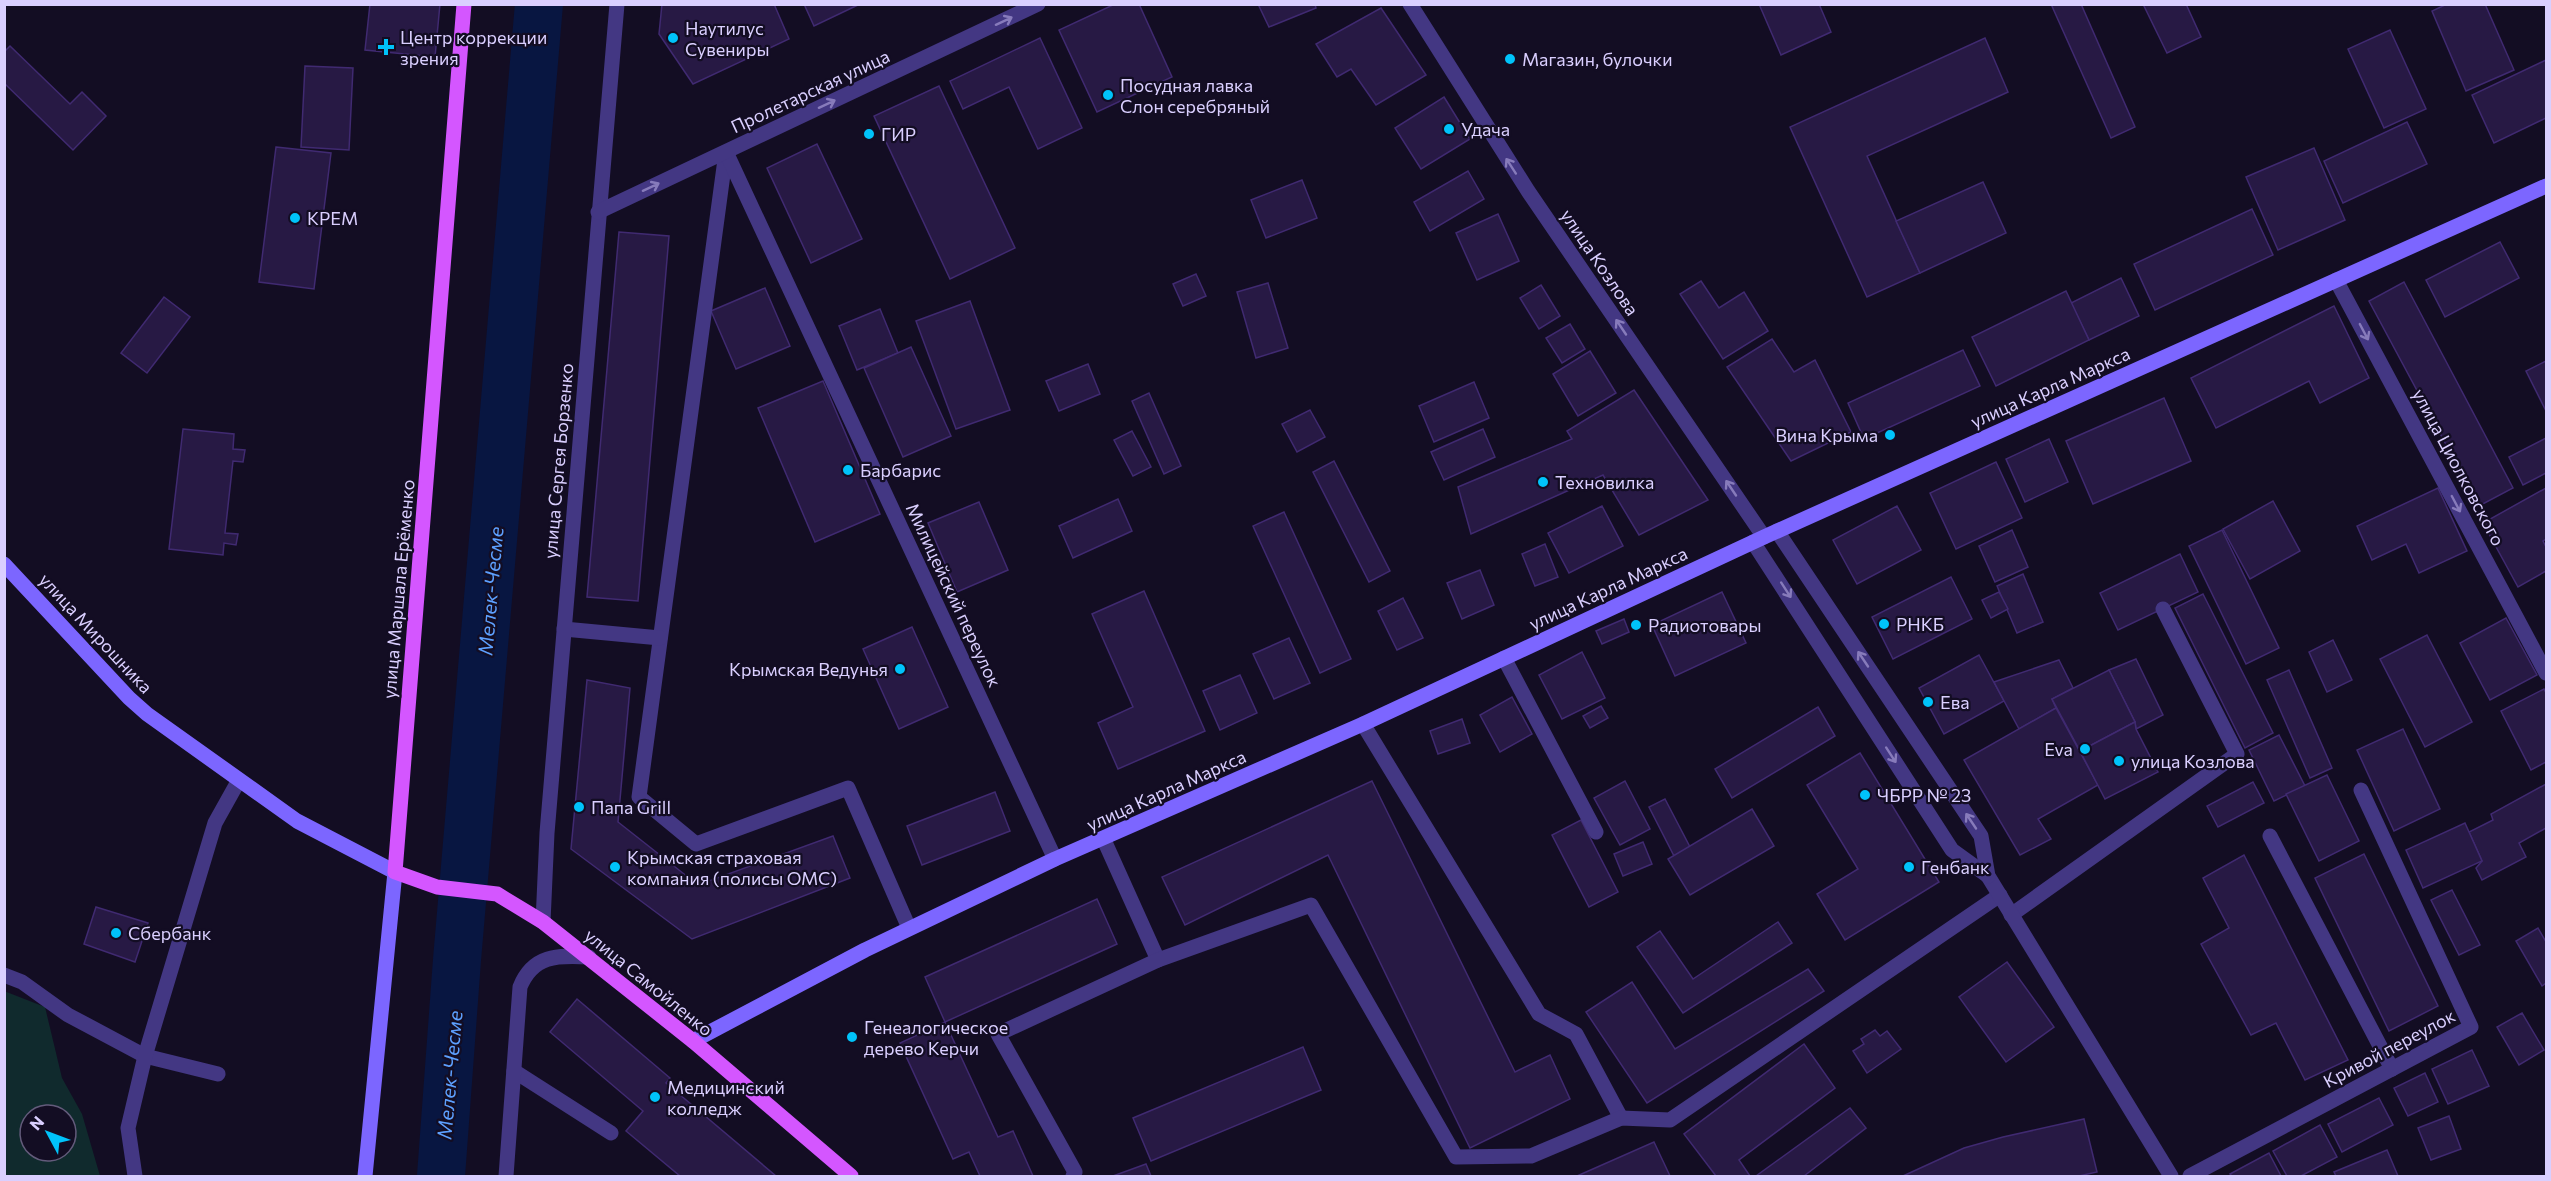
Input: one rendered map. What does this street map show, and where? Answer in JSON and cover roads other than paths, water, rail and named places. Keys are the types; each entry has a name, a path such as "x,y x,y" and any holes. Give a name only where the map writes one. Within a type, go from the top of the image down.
{"main road":[{"name":"улица Маршала Ерёменко","path":"365,1176 395,872 464,4"},
{"name":"улица Карла Маркса","path":"693,1041 794,986 909,928 1056,860 1363,724 1765,536 2547,186"},
{"name":"улица Мирошника","path":"4,564 129,698 162,726 297,821 395,872"},
{"name":"улица Самойленко","path":"395,872 437,887 497,894 543,921 693,1041 851,1176"}],"street":[{"name":"улица Сергея Борзенко","path":"543,921 564,629 617,4"},
{"name":"Пролетарская улица","path":"598,212 1038,4"},
{"name":"улица Козлова","path":"1410,4 1528,191 1765,536 1981,837 1988,876"},
{"path":"726,152 639,797 696,844 848,788 909,928"},
{"name":"Милицейский переулок","path":"726,152 1056,860"},
{"name":"улица Циолковского","path":"2336,280 2547,673"},
{"name":"улица Козлова","path":"1765,536 1952,850 1988,876 2171,1176"},
{"path":"2011,915 2237,754 2163,609"},
{"path":"564,629 660,638"},
{"path":"1504,658 1596,832"},
{"path":"1363,724 1539,1014 1576,1034 1621,1118"},
{"path":"135,1176 128,1128 145,1056 215,823 240,780"},
{"name":"Кривой переулок","path":"2190,1176 2471,1027 2361,790"},
{"path":"2270,836 2392,1069"},
{"path":"1104,840 1158,960"},
{"path":"1073,1176 1075,1172 998,1034 1158,960 1311,905 1456,1156 1531,1156 1621,1118 1670,1120 2000,895"},
{"path":"506,1176 520,987 526,971 545,959 565,956 589,957"},
{"path":"4,975 22,982 68,1015 145,1056 218,1074"},
{"path":"514,1071 611,1133"}],"waterway":[{"name":"Мелек-Чесме","path":"441,1176 457,960 539,4"}],"place":[{"name":"Наутилус Сувениры","path":"673,38"},
{"name":"Центр коррекции зрения","path":"386,47"},
{"name":"Магазин, булочки","path":"1510,59"},
{"name":"Посудная лавка Слон серебряный","path":"1108,95"},
{"name":"Удача","path":"1449,129"},
{"name":"ГИР","path":"869,134"},
{"name":"КРЕМ","path":"295,218"},
{"name":"Вина Крыма","path":"1890,435"},
{"name":"Барбарис","path":"848,470"},
{"name":"Техновилка","path":"1543,482"},
{"name":"РНКБ","path":"1884,624"},
{"name":"Радиотовары","path":"1636,625"},
{"name":"Крымская Ведунья","path":"900,669"},
{"name":"Ева","path":"1928,702"},
{"name":"Eva","path":"2085,749"},
{"name":"улица Козлова","path":"2119,761"},
{"name":"ЧБРР № 23","path":"1865,795"},
{"name":"Папа Grill","path":"579,807"},
{"name":"Крымская страховая компания (полисы ОМС)","path":"615,867"},
{"name":"Генбанк","path":"1909,867"},
{"name":"Сбербанк","path":"116,933"},
{"name":"Генеалогическое дерево Керчи","path":"852,1037"},
{"name":"Медицинский колледж","path":"655,1097"}]}
